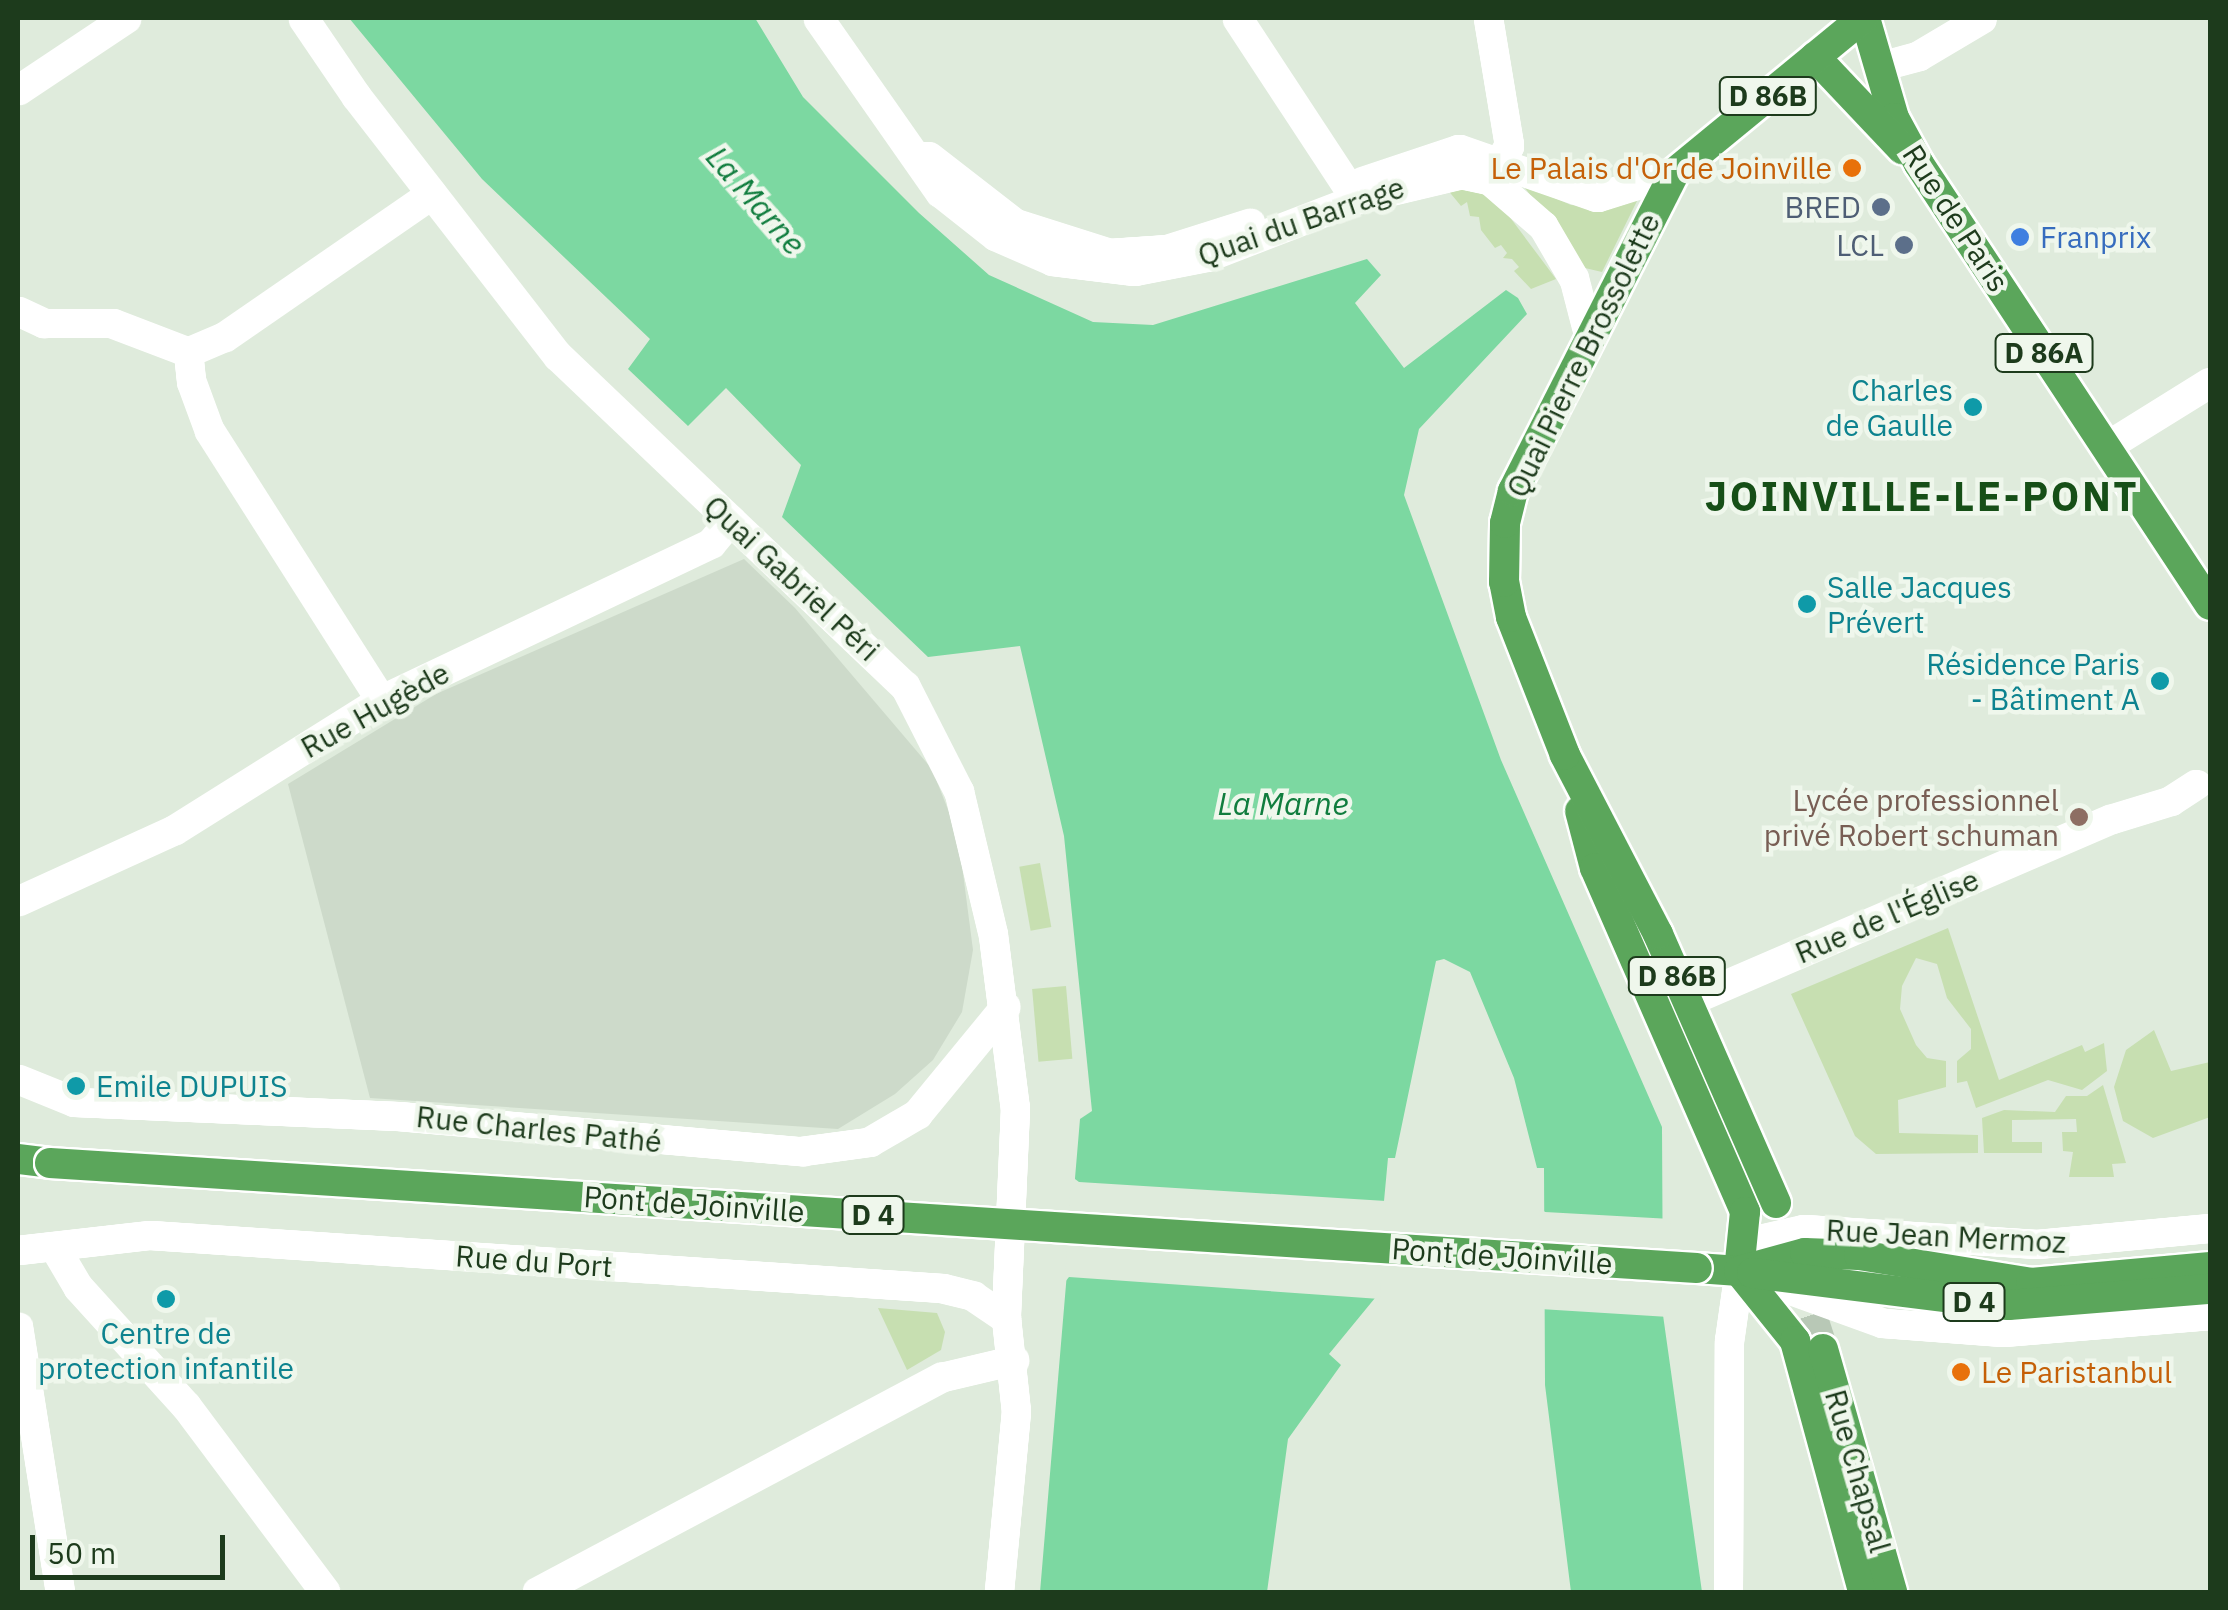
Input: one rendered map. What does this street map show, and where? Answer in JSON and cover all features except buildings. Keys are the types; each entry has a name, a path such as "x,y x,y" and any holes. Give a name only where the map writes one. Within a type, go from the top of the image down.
{"main road":[{"name":"D 86B","path":"1674,174 1824,39 1864,18"},
{"name":"Rue de Paris","path":"1864,18 1894,118 1919,164 2210,604"},
{"path":"1824,39 1919,164"},
{"name":"Quai Pierre Brossolette","path":"1674,174 1601,330 1512,492 1505,523 1504,582 1511,617 1566,754 1688,1001 1776,1203"},
{"path":"1566,754 1595,868 1745,1212 1741,1257 1795,1341 1863,1592"},
{"name":"Pont de Joinville","path":"18,1159 1697,1268 1741,1257"},
{"name":"D 4","path":"1741,1257 1859,1254 2031,1283 2210,1267"},
{"name":"D 4","path":"1741,1257 2009,1305 2210,1290"},
{"name":"Rue Chapsal","path":"1824,1349 1892,1592"}],"street":[{"path":"18,90 126,18"},
{"name":"Quai Gabriel Péri","path":"303,18 423,184 558,356 905,686 959,792 985,889 1005,1007 1016,1157 1006,1318 1014,1360 1016,1411 1000,1592"},
{"name":"Quai du Barrage","path":"818,18 940,192 996,236 1053,261 1134,270 1206,257 1459,149 1496,169 1567,192 1597,197 1674,174"},
{"path":"1237,18 1352,193"},
{"path":"1488,18 1508,145 1496,169 1543,226 1601,330"},
{"path":"1881,66 1918,56 1982,18"},
{"path":"18,311 44,323 112,323 188,352 224,337 423,184"},
{"path":"188,352 209,430 381,700"},
{"path":"2115,441 2210,382"},
{"name":"Rue Hugède","path":"18,901 174,830 381,700 711,543 730,520"},
{"name":"Rue de l'Église","path":"1688,1001 2196,784"},
{"name":"Rue Charles Pathé","path":"18,1079 75,1102 358,1113 802,1151 869,1142 917,1114 1005,1007"},
{"name":"Rue Jean Mermoz","path":"1741,1257 1804,1228 2037,1244 2210,1228"},
{"name":"Rue du Port","path":"18,1250 56,1248 95,1237 150,1235 942,1288 973,1296 1006,1318"},
{"path":"56,1248 78,1287 186,1406 325,1592"},
{"path":"1728,1592 1729,1341 1741,1257 1883,1323 2003,1332 2210,1316"},
{"path":"18,1327 60,1592"},
{"path":"538,1592 942,1378 1014,1360"}],"shaded area":[{"path":"1442,183 1474,186 1497,200 1556,279 1531,289 1514,271 1519,267 1512,259 1503,258 1507,253 1501,245 1495,248 1481,230 1479,217 1470,216 1467,202 1461,206"},
{"path":"1522,184 1571,205 1607,207 1638,199 1602,272 1585,268"},
{"path":"744,559 795,608 932,769 958,835 973,950 962,1012 933,1060 895,1094 838,1129 370,1098 288,784 436,694"},
{"path":"1040,863 1051,927 1031,931 1019,867"},
{"path":"1948,928 1999,1080 2082,1045 2085,1052 2104,1043 2107,1071 2082,1090 2048,1080 1976,1108 1967,1081 1957,1083 1957,1061 1971,1049 1971,1029 1947,998 1937,964 1916,958 1902,986 1900,1009 1916,1045 1927,1058 1946,1061 1946,1087 1898,1100 1899,1133 1978,1135 1978,1153 1876,1154 1855,1136 1791,994"},
{"path":"1066,986 1072,1059 1038,1062 1032,989"},
{"path":"2154,1030 2171,1071 2210,1062 2210,1117 2153,1138 2123,1121 2114,1087 2126,1050"},
{"path":"2103,1085 2126,1163 2112,1164 2114,1177 2069,1177 2073,1152 2063,1151 2062,1132 2077,1132 2076,1119 2012,1120 2012,1142 2042,1142 2042,1153 1984,1153 1982,1118 2004,1110 2055,1112 2066,1096 2087,1096"},
{"path":"878,1308 937,1313 945,1332 941,1350 907,1370"}],"water":[{"name":"La Marne","path":"349,18 755,18 803,97 919,213 989,275 1093,322 1153,325 1367,259 1381,275 1355,303 1404,368 1506,290 1518,298 1527,314 1419,429 1404,495 1501,760 1662,1127 1663,1315 1702,1592 1571,1592 1545,1385 1544,1168 1537,1168 1514,1078 1470,972 1444,959 1436,961 1395,1158 1388,1158 1375,1298 1329,1354 1341,1365 1288,1439 1267,1592 1040,1592 1080,1119 1092,1111 1064,836 1020,646 928,657 782,517 801,465 726,388 688,426 628,369 650,339 482,179"}],"pier":[{"path":"1071,1176 1079,1182 1386,1201 1380,1299 1069,1277 1065,1282"},
{"path":"1539,1206 1545,1212 1671,1219 1669,1317 1540,1309"}],"tunnel":[{"path":"1798,1272 1823,1349"}],"place":[{"name":"Le Palais d'Or de Joinville","path":"1852,168"},
{"name":"BRED","path":"1881,207"},
{"name":"Franprix","path":"2020,237"},
{"name":"LCL","path":"1904,245"},
{"name":"Charles de Gaulle","path":"1973,407"},
{"name":"Salle Jacques Prévert","path":"1807,604"},
{"name":"Résidence Paris - Bâtiment A","path":"2160,681"},
{"name":"Lycée professionnel privé Robert schuman","path":"2079,817"},
{"name":"Emile DUPUIS","path":"76,1086"},
{"name":"Centre de protection infantile","path":"166,1299"},
{"name":"Le Paristanbul","path":"1961,1372"}],"district":[{"name":"JOINVILLE-LE-PONT","path":"1922,496"}]}
